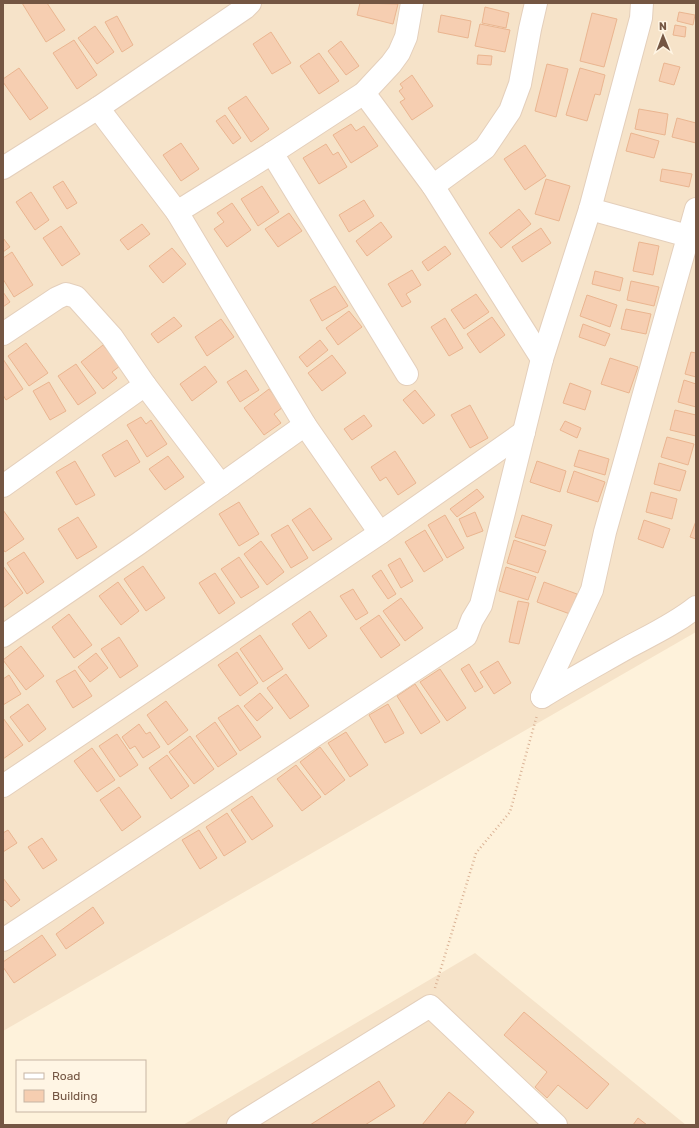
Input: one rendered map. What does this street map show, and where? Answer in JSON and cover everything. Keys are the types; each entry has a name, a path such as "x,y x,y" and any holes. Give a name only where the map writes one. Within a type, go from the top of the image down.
{"street":[{"path":"177,212 272,153 364,93 391,64 399,53 406,36 412,3"},
{"path":"433,186 485,148 510,111 520,84 536,3"},
{"path":"3,940 466,636 472,620 481,605 542,359 590,209 641,18 642,3"},
{"path":"3,168 98,108 245,5"},
{"path":"364,93 433,186 542,359"},
{"path":"98,108 177,212 305,425 380,533"},
{"path":"272,153 407,374"},
{"path":"590,209 688,236"},
{"path":"542,697 592,590 605,532 696,209"},
{"path":"3,334 57,298 66,294 76,297 112,336 144,385 221,485"},
{"path":"3,486 144,385"},
{"path":"3,636 138,544 305,425"},
{"path":"3,786 380,533 524,432"},
{"path":"542,697 581,673 650,636 689,612 696,606"},
{"path":"238,1125 430,1006 556,1125"}],"path":[{"path":"430,1006 476,853 510,812 542,697"}],"shaded area":[{"path":"3,3 696,3 696,632 3,1031"},
{"path":"475,953 686,1125 183,1125"}],"building":[{"path":"22,3 47,3 65,30 46,42"},
{"path":"360,3 398,4 393,24 357,15"},
{"path":"485,7 509,13 506,28 482,23"},
{"path":"679,12 695,15 693,25 677,21"},
{"path":"592,13 617,19 604,67 580,61"},
{"path":"441,15 471,21 468,38 438,32"},
{"path":"117,16 133,45 122,52 105,22"},
{"path":"480,24 510,30 505,52 475,46"},
{"path":"675,25 686,27 685,37 673,35"},
{"path":"95,26 114,52 97,64 78,38"},
{"path":"271,32 291,63 272,74 253,44"},
{"path":"74,40 97,75 77,89 53,53"},
{"path":"341,41 359,66 346,75 328,51"},
{"path":"319,53 339,81 319,94 300,66"},
{"path":"478,55 492,56 491,65 477,64"},
{"path":"664,63 680,67 674,85 659,81"},
{"path":"547,64 568,69 556,117 535,111"},
{"path":"19,68 48,108 30,120 3,82 3,79"},
{"path":"580,68 605,75 600,95 595,94 587,121 566,115"},
{"path":"412,75 433,106 412,120 400,102 405,99 399,91 403,88 400,84"},
{"path":"246,96 269,129 251,142 228,108"},
{"path":"639,109 668,114 665,135 635,129"},
{"path":"225,115 241,138 233,144 216,121"},
{"path":"677,118 696,123 696,143 672,137"},
{"path":"351,124 356,131 364,126 378,146 351,163 333,135"},
{"path":"631,133 659,141 654,158 626,151"},
{"path":"181,143 199,169 181,181 163,155"},
{"path":"326,144 333,155 338,152 347,167 319,184 303,158"},
{"path":"525,145 546,176 525,190 504,159"},
{"path":"662,169 692,174 689,187 660,181"},
{"path":"546,179 570,186 559,221 535,214"},
{"path":"63,181 77,203 67,209 53,187"},
{"path":"262,186 279,212 258,226 241,199"},
{"path":"31,192 49,220 35,230 16,202"},
{"path":"364,200 374,216 349,232 339,215"},
{"path":"232,203 251,230 227,247 214,229 224,222 217,213"},
{"path":"519,209 531,224 501,248 489,233"},
{"path":"289,213 302,231 278,247 265,229"},
{"path":"381,222 392,237 367,256 356,241"},
{"path":"142,224 150,234 128,250 120,240"},
{"path":"61,226 80,254 62,266 43,238"},
{"path":"541,228 551,243 522,262 512,247"},
{"path":"3,238 10,247 3,252"},
{"path":"639,242 659,246 653,275 633,271"},
{"path":"445,246 451,254 428,271 422,262"},
{"path":"172,248 186,264 163,283 149,266"},
{"path":"12,252 33,285 14,297 3,279 3,258"},
{"path":"412,270 421,285 406,294 411,302 402,307 388,284"},
{"path":"595,271 623,278 620,291 592,284"},
{"path":"631,281 659,287 654,306 627,300"},
{"path":"335,286 348,306 322,321 310,300"},
{"path":"3,292 10,302 3,307"},
{"path":"476,294 489,312 464,329 451,310"},
{"path":"587,295 617,305 610,327 580,316"},
{"path":"626,309 651,314 646,334 621,329"},
{"path":"349,311 362,327 338,345 326,328"},
{"path":"174,317 182,326 158,343 151,334"},
{"path":"492,317 505,335 480,353 467,334"},
{"path":"445,318 463,348 449,356 431,327"},
{"path":"221,319 234,337 207,356 195,337"},
{"path":"583,324 610,334 605,346 579,337"},
{"path":"320,340 328,350 307,367 299,357"},
{"path":"26,343 48,373 29,386 8,356"},
{"path":"103,345 120,366 112,372 117,378 103,389 81,362"},
{"path":"691,352 696,353 696,377 685,374"},
{"path":"332,355 346,373 322,391 308,373"},
{"path":"610,358 638,367 629,393 601,384"},
{"path":"3,359 23,389 6,400 3,395"},
{"path":"76,364 96,393 78,405 58,376"},
{"path":"205,366 217,382 192,401 180,384"},
{"path":"246,370 259,390 240,402 227,382"},
{"path":"684,380 696,384 696,407 678,402"},
{"path":"49,382 66,411 50,420 33,391"},
{"path":"570,383 591,391 585,410 563,403"},
{"path":"269,389 283,407 274,414 281,423 264,435 244,408"},
{"path":"415,390 435,415 423,424 403,400"},
{"path":"470,405 488,438 470,448 451,415"},
{"path":"675,410 696,415 696,436 670,430"},
{"path":"364,415 372,426 352,440 344,429"},
{"path":"141,417 146,424 151,420 167,444 147,457 127,425"},
{"path":"565,421 581,428 577,438 560,430"},
{"path":"667,437 694,444 688,465 661,457"},
{"path":"127,440 140,462 115,477 102,455"},
{"path":"579,450 609,459 605,475 574,466"},
{"path":"395,451 416,483 398,495 386,477 380,481 371,467"},
{"path":"168,456 184,477 165,490 149,469"},
{"path":"75,461 95,495 76,505 56,472"},
{"path":"537,461 566,471 560,492 530,482"},
{"path":"659,463 686,471 680,491 654,484"},
{"path":"574,471 605,482 598,502 567,492"},
{"path":"477,489 484,497 457,517 450,509"},
{"path":"651,492 677,499 672,519 646,512"},
{"path":"239,502 259,534 239,546 219,514"},
{"path":"310,508 332,539 313,551 292,520"},
{"path":"3,510 24,539 5,552 3,549"},
{"path":"475,512 483,531 467,537 459,519"},
{"path":"445,515 464,548 447,558 428,525"},
{"path":"522,515 552,525 545,546 515,537"},
{"path":"78,517 97,547 77,559 58,529"},
{"path":"644,520 670,529 663,548 638,539"},
{"path":"696,521 696,539 690,537"},
{"path":"288,525 308,558 291,568 271,535"},
{"path":"425,530 443,560 424,572 405,542"},
{"path":"514,540 546,551 538,573 507,563"},
{"path":"261,541 284,572 267,585 244,554"},
{"path":"24,552 44,582 27,594 7,563"},
{"path":"239,557 259,587 241,598 221,569"},
{"path":"400,558 413,581 401,588 388,565"},
{"path":"3,566 23,593 3,608"},
{"path":"143,566 165,598 146,611 124,579"},
{"path":"506,567 536,577 528,600 499,591"},
{"path":"381,570 396,594 388,599 372,576"},
{"path":"215,573 235,603 219,614 199,583"},
{"path":"118,582 139,611 121,625 99,596"},
{"path":"544,582 577,594 570,614 537,602"},
{"path":"353,589 368,613 356,620 340,596"},
{"path":"401,598 423,628 405,641 383,611"},
{"path":"518,601 529,603 519,644 509,642"},
{"path":"310,611 327,636 309,649 292,624"},
{"path":"69,614 92,645 74,658 52,627"},
{"path":"379,615 400,645 381,658 360,628"},
{"path":"260,635 283,669 263,682 240,649"},
{"path":"119,637 138,666 120,678 101,649"},
{"path":"21,646 44,676 26,690 3,660"},
{"path":"237,652 258,683 240,696 218,665"},
{"path":"96,653 108,668 90,682 78,667"},
{"path":"498,661 511,683 494,694 480,672"},
{"path":"469,664 483,687 475,692 461,669"},
{"path":"440,669 466,708 447,721 420,682"},
{"path":"75,670 92,696 73,708 56,681"},
{"path":"286,674 309,706 290,719 267,688"},
{"path":"9,675 21,694 3,705 3,679"},
{"path":"415,684 440,722 421,734 397,696"},
{"path":"260,693 273,708 257,721 244,706"},
{"path":"166,701 188,730 168,745 147,715"},
{"path":"28,704 46,729 29,742 10,717"},
{"path":"388,704 404,733 385,743 369,715"},
{"path":"238,705 261,737 240,751 218,718"},
{"path":"3,718 23,745 3,759"},
{"path":"215,722 237,754 218,767 196,736"},
{"path":"139,724 146,734 150,732 160,747 143,758 135,746 130,749 122,737"},
{"path":"346,732 368,765 350,777 328,743"},
{"path":"117,734 138,765 120,777 99,746"},
{"path":"190,736 214,769 194,784 169,752"},
{"path":"320,747 345,780 325,795 300,762"},
{"path":"92,748 115,780 97,792 74,761"},
{"path":"167,755 189,786 171,799 149,768"},
{"path":"296,765 321,797 302,811 277,779"},
{"path":"119,787 141,817 122,831 100,800"},
{"path":"252,796 273,826 252,840 231,810"},
{"path":"227,813 246,842 224,856 206,827"},
{"path":"8,830 17,843 3,852 3,833"},
{"path":"199,830 217,858 200,869 182,840"},
{"path":"42,838 57,860 43,869 28,847"},
{"path":"3,878 20,900 11,907 5,900 3,901"},
{"path":"93,907 104,923 66,949 56,934"},
{"path":"42,935 56,955 14,983 3,967 3,962"},
{"path":"524,1012 609,1084 587,1109 558,1085 547,1098 535,1087 547,1072 504,1035"},
{"path":"379,1081 395,1106 365,1125 310,1125"},
{"path":"449,1092 474,1112 464,1125 422,1125"},
{"path":"638,1118 647,1125 633,1125"}]}
